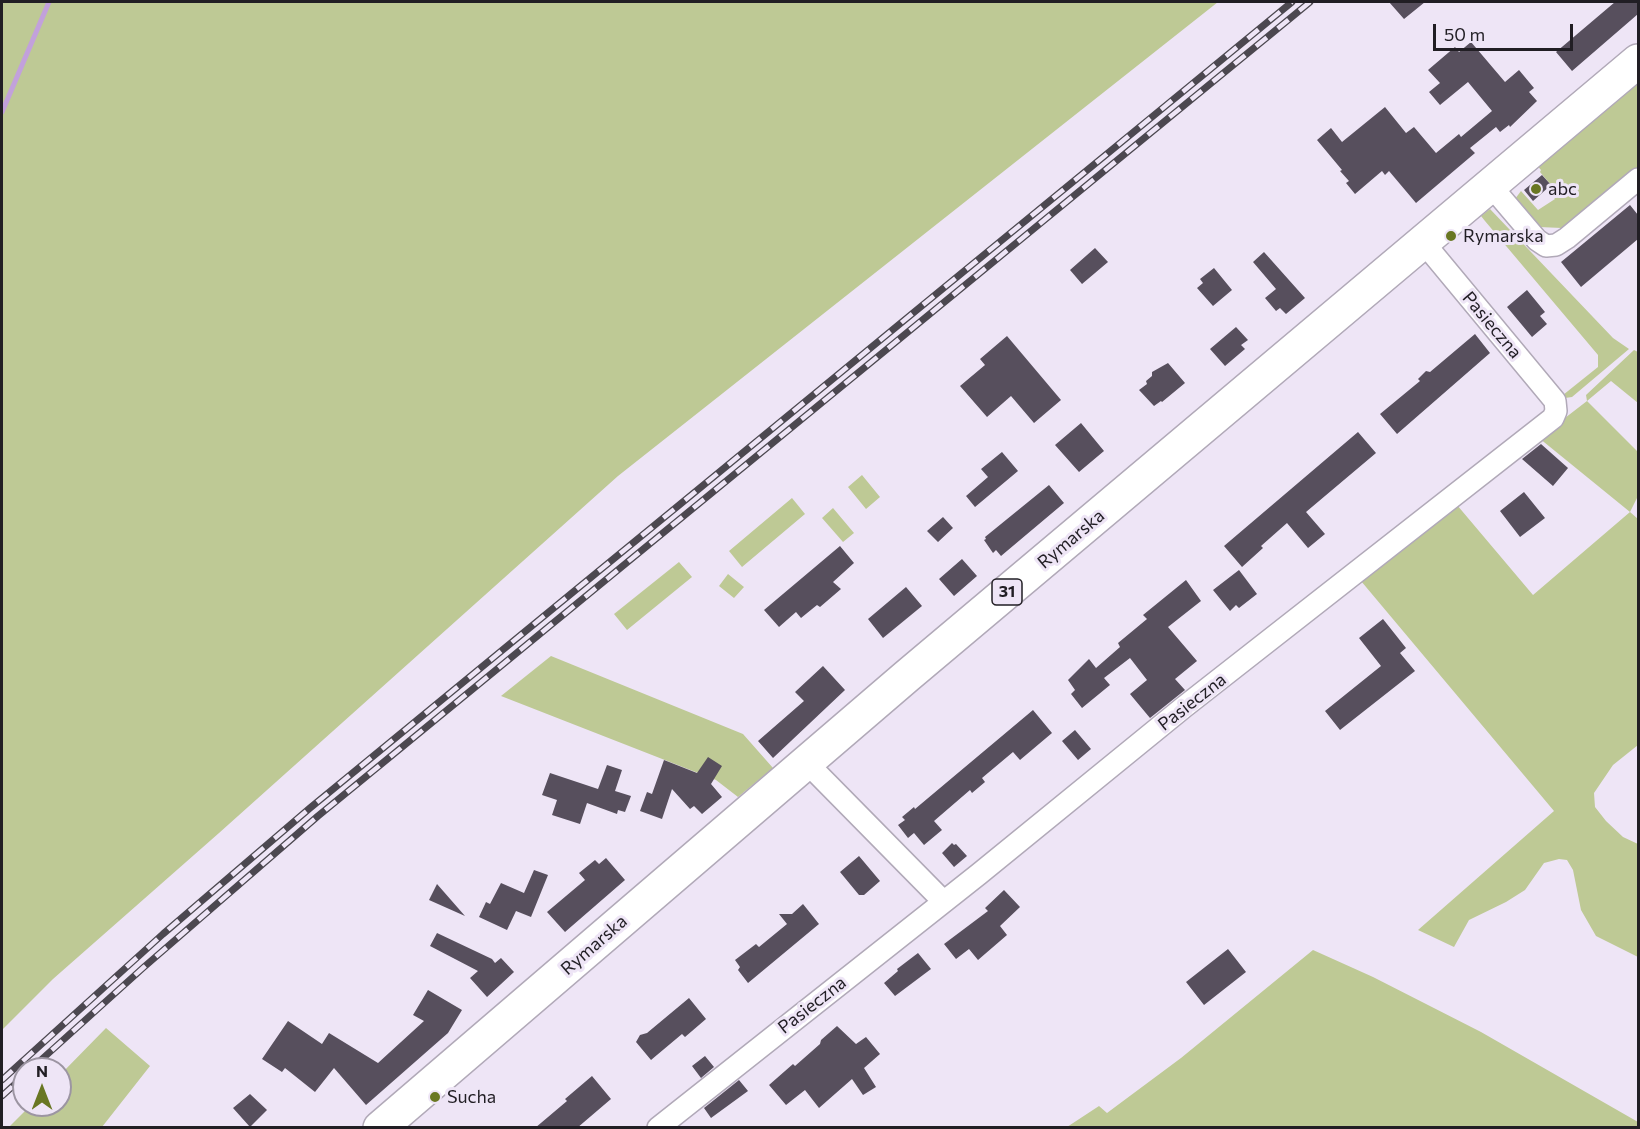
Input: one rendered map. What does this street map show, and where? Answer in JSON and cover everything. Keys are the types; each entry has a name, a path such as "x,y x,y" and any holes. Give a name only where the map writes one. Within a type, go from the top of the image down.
{"main road":[{"name":"Rymarska","path":"380,1128 806,762 1638,61"}],"street":[{"path":"1491,186 1537,240 1546,246 1556,245 1567,238 1638,179"},
{"name":"Pasieczna","path":"658,1128 979,874 1184,707 1553,418 1556,411 1555,400 1424,243"},
{"path":"806,762 943,901"}],"green space":[{"path":"2,2 1218,2 618,476 53,979 2,1030"},
{"path":"1638,75 1638,169 1562,228 1539,227 1515,199 1521,191 1538,210 1555,199 1548,189 1551,185 1534,162"},
{"path":"1490,209 1613,338 1629,349 1572,397 1565,398 1563,395 1598,367 1598,355 1481,216"},
{"path":"1634,350 1638,352 1638,403 1611,381 1587,401 1586,395"},
{"path":"1587,401 1638,452 1638,496 1630,512 1539,438"},
{"path":"862,475 880,497 866,509 848,487"},
{"path":"792,498 805,514 742,567 729,551"},
{"path":"1457,505 1533,595 1630,512 1638,519 1638,745 1613,765 1594,793 1595,807 1606,821 1623,837 1638,844 1638,957 1596,936 1581,910 1573,870 1567,860 1559,859 1544,863 1525,890 1469,920 1454,947 1418,930 1554,811 1361,581"},
{"path":"833,508 854,533 843,542 822,518"},
{"path":"679,562 692,577 627,630 614,614"},
{"path":"728,574 744,587 734,598 719,586"},
{"path":"551,656 743,734 773,768 738,797 716,780 501,696"},
{"path":"1313,950 1373,977 1481,1032 1638,1122 1638,1127 1067,1127 1099,1106 1107,1113 1181,1058"},
{"path":"106,1028 150,1066 102,1127 9,1127 19,1117 72,1117 72,1063"}],"building":[{"path":"1389,2 1425,2 1404,19"},
{"path":"1615,2 1638,2 1638,14 1572,71 1556,52"},
{"path":"1471,42 1505,82 1519,70 1534,88 1529,92 1537,101 1510,127 1509,125 1500,132 1496,127 1470,148 1475,153 1416,203 1389,171 1385,175 1382,171 1355,194 1346,183 1349,181 1340,171 1342,170 1317,140 1331,128 1342,142 1385,107 1406,133 1414,127 1436,153 1459,134 1461,137 1492,111 1468,82 1440,105 1429,92 1440,83 1428,70 1455,47 1459,52"},
{"path":"1542,175 1551,185 1533,201 1524,190"},
{"path":"1630,205 1638,215 1638,239 1581,287 1561,262"},
{"path":"1095,248 1108,262 1082,284 1070,270"},
{"path":"1264,252 1305,298 1286,314 1280,308 1276,311 1265,298 1276,289 1253,262"},
{"path":"1214,268 1232,290 1213,306 1197,288 1203,283 1200,279"},
{"path":"1527,290 1545,312 1540,316 1547,324 1532,337 1507,307"},
{"path":"1236,327 1248,340 1241,345 1245,349 1225,366 1210,349"},
{"path":"1475,334 1490,353 1397,434 1380,414 1420,381 1418,379 1426,371 1430,372"},
{"path":"1007,336 1061,400 1034,423 1011,396 987,417 960,386 985,365 980,359"},
{"path":"1168,363 1185,383 1154,406 1139,390 1147,384 1146,381 1152,376 1152,372"},
{"path":"1081,423 1104,451 1079,472 1055,445"},
{"path":"1358,432 1376,453 1306,512 1325,534 1308,548 1287,523 1242,567 1224,546"},
{"path":"1541,444 1568,468 1553,486 1522,459"},
{"path":"1002,452 1018,471 975,507 966,496 988,477 981,469"},
{"path":"1049,485 1064,503 1001,556 996,550 993,553 984,540 985,537"},
{"path":"1524,492 1545,518 1520,537 1500,511"},
{"path":"943,517 953,528 938,542 927,531"},
{"path":"840,546 854,563 833,582 841,589 820,607 817,605 801,618 796,612 779,627 764,610"},
{"path":"962,559 977,576 954,596 939,579"},
{"path":"1239,570 1257,594 1239,608 1236,605 1230,611 1213,590"},
{"path":"1186,580 1201,601 1168,627 1197,661 1175,679 1185,690 1150,718 1130,694 1147,680 1130,658 1104,678 1110,685 1082,708 1071,694 1075,690 1068,680 1089,659 1096,668 1120,647 1118,643 1147,619 1143,615"},
{"path":"906,587 922,606 883,638 868,619"},
{"path":"1383,619 1406,648 1400,653 1415,671 1340,730 1325,711 1381,666 1359,638"},
{"path":"823,666 845,690 773,758 758,741 804,701 795,692"},
{"path":"1033,710 1052,733 1020,760 1013,752 982,778 985,782 972,793 970,790 934,821 942,830 924,845 914,833 908,838 898,825 905,820 902,817 914,807 915,809"},
{"path":"1075,730 1091,749 1078,760 1062,741"},
{"path":"708,757 722,766 711,784 722,797 702,814 694,806 690,809 672,789 662,819 640,811 647,792 652,794 664,760 697,773"},
{"path":"607,765 622,770 615,791 631,796 625,812 618,810 617,814 587,803 580,824 552,815 557,800 542,795 550,773 598,789"},
{"path":"952,843 956,844 967,856 954,867 942,853"},
{"path":"859,856 880,881 864,895 859,895 840,872"},
{"path":"606,858 625,880 565,932 547,912 585,880 579,873 595,860 599,864"},
{"path":"534,870 548,875 531,917 516,911 507,930 479,917 486,902 490,904 501,883 524,893"},
{"path":"437,884 465,916 429,900"},
{"path":"1004,890 1020,907 1000,926 1007,935 978,960 969,949 956,959 944,944 988,911 985,908"},
{"path":"803,904 819,924 748,983 738,970 740,967 735,960 756,944 759,947 787,924 779,914 792,914"},
{"path":"437,933 492,959 495,963 501,958 514,972 487,997 470,978 478,971 430,946"},
{"path":"1228,949 1246,972 1204,1005 1186,982"},
{"path":"918,953 931,969 895,996 884,983 898,971 897,969"},
{"path":"428,990 462,1010 448,1033 366,1105 334,1068 315,1092 285,1068 282,1072 262,1059 288,1021 322,1044 329,1033 378,1063 424,1021 413,1015"},
{"path":"689,998 706,1019 685,1037 682,1034 651,1060 636,1042 640,1035 647,1033"},
{"path":"837,1026 856,1044 866,1037 880,1054 864,1068 876,1087 863,1095 852,1079 819,1108 805,1090 786,1105 769,1085 793,1064 795,1066"},
{"path":"705,1056 714,1067 701,1078 692,1066"},
{"path":"592,1076 611,1099 577,1128 535,1128 567,1101 565,1099"},
{"path":"739,1080 748,1091 711,1118 704,1108"},
{"path":"250,1094 267,1110 250,1127 233,1108"}],"waterway":[{"path":"2,112 49,2"}],"railway":[{"path":"2,1080 163,934 310,808 1292,2"},
{"path":"44,1057 318,816 1310,2"},
{"path":"2,1096 12,1087"}],"place":[{"name":"abc","path":"1536,189"},
{"name":"Rymarska","path":"1451,236"},
{"name":"Sucha","path":"435,1097"}]}
